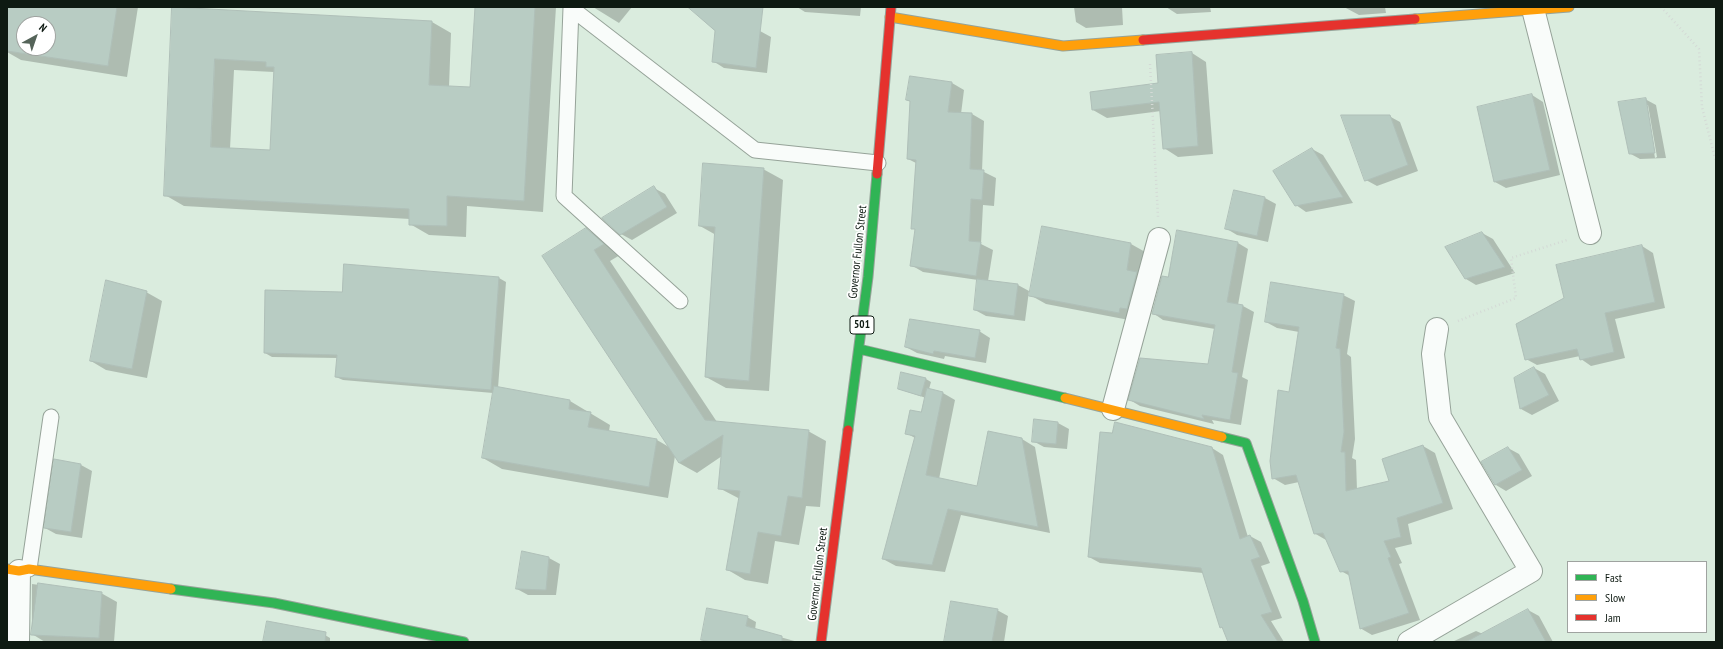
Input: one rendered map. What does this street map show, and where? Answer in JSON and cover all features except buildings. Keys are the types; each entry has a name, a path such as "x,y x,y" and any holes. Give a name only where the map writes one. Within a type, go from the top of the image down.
{"street":[{"name":"Governor Fullon Street","path":"821,642 868,277 891,7"},
{"path":"890,17 1063,46 1569,7"},
{"path":"1533,9 1590,233"},
{"path":"1113,409 1159,239"},
{"path":"1409,642 1531,571 1440,417 1433,354 1437,330"},
{"path":"859,349 1113,409 1246,444 1303,601 1315,642"},
{"path":"18,642 18,570 274,603 464,642"}],"lane":[{"path":"680,301 564,196 571,8 755,150 878,163"},
{"path":"18,570 51,417"}],"path":[{"path":"1661,7 1699,49 1702,107 1716,162"},
{"path":"1149,40 1159,239"},
{"path":"1437,330 1516,298 1511,258 1590,233"}],"traffic: fast":[{"path":"848,430 868,277 877,174"},
{"path":"859,349 1065,398"},
{"path":"1222,437 1246,443 1303,601 1315,642"},
{"path":"171,589 274,603 464,642"}],"traffic: slow":[{"path":"1415,19 1569,7"},
{"path":"890,17 1063,46 1143,40"},
{"path":"1065,398 1222,437"},
{"path":"7,569 19,571 29,569 171,589"}],"traffic: jam":[{"path":"877,174 891,7"},
{"path":"1143,40 1415,19"},
{"path":"821,642 848,430"}]}
